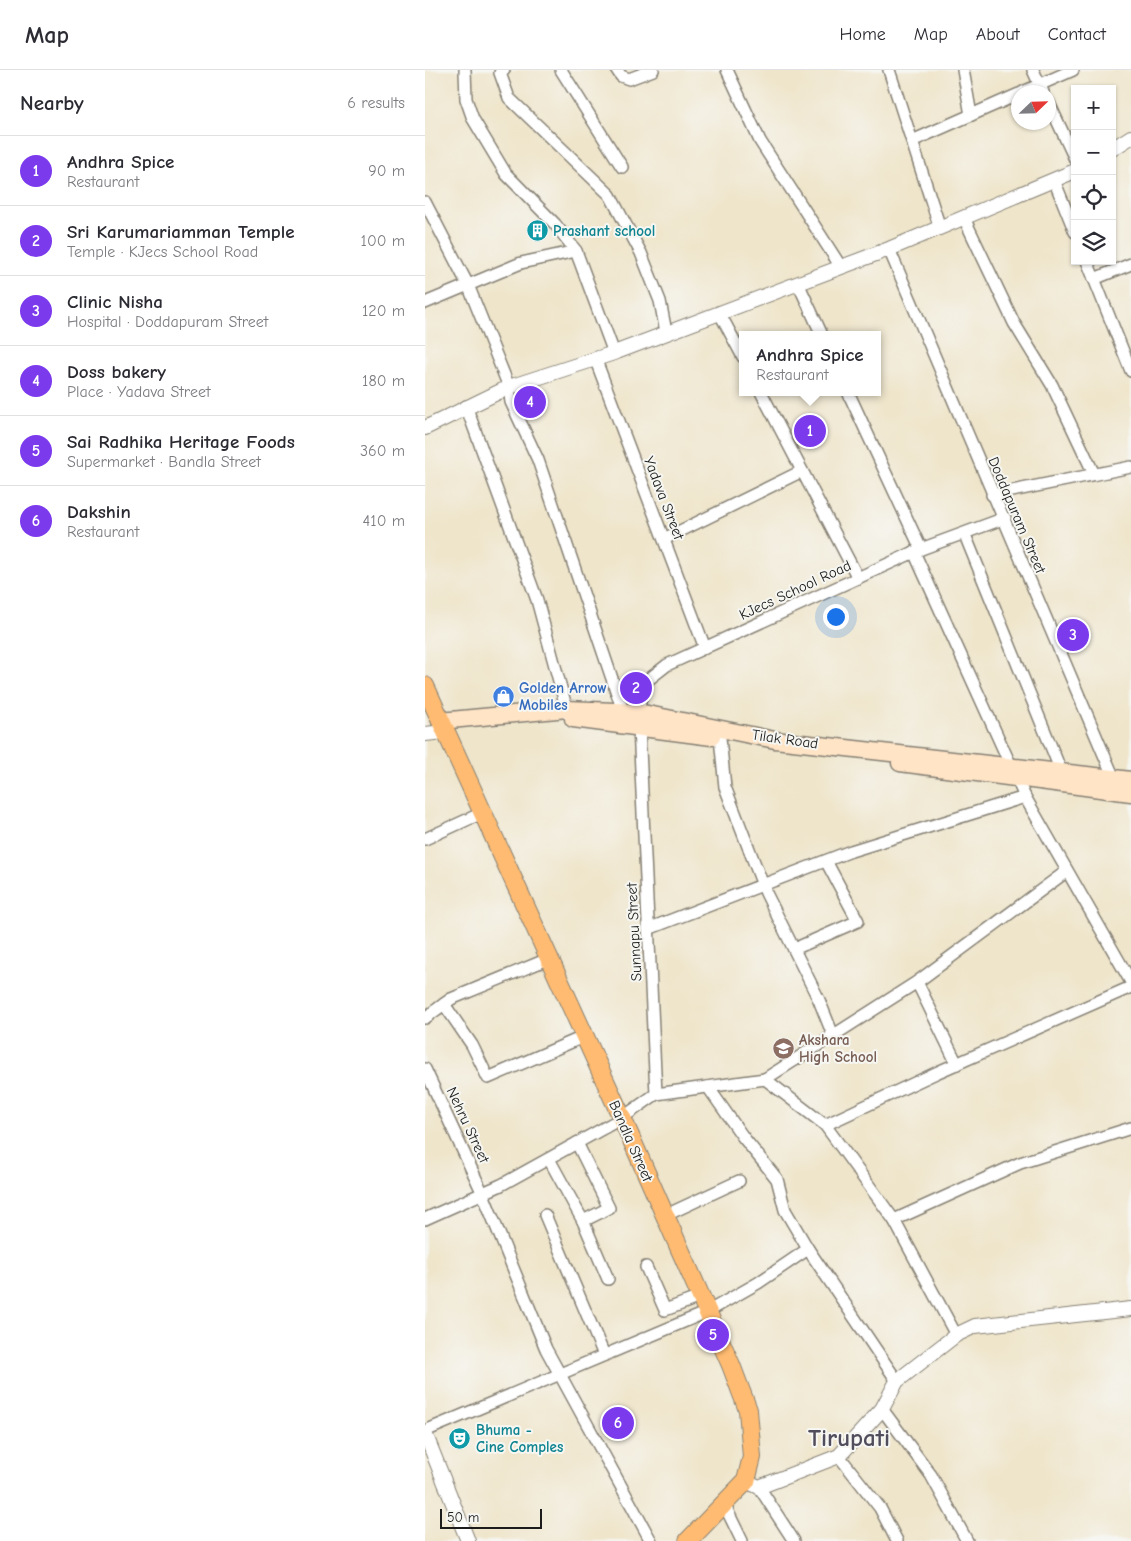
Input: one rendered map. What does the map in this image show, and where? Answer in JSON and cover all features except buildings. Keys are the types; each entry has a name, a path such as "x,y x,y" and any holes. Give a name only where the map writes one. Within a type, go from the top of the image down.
{"main road":[{"name":"Bandla Street","path":"425,686 583,1038 622,1118 704,1304 748,1410 752,1484 724,1504 694,1539"},
{"name":"Tilak Road","path":"443,727 568,714 1013,771 1121,788 1131,780"},
{"name":"Tilak Road","path":"633,721 720,738 1013,771"}],"street":[{"path":"465,70 466,99 473,119 505,174 555,224 576,251 614,352"},
{"path":"504,70 500,73 509,98 610,195 641,253 660,301 666,332"},
{"path":"561,70 622,167"},
{"path":"617,70 621,76 629,79 653,70"},
{"path":"727,70 761,141 841,267"},
{"path":"889,70 940,228"},
{"path":"963,70 971,115"},
{"path":"1033,70 1040,85"},
{"path":"1049,85 1073,70"},
{"path":"912,141 1011,98"},
{"path":"1056,118 1071,150"},
{"path":"1116,146 1131,137"},
{"path":"425,428 466,406 509,387 614,352 889,249 1071,174"},
{"path":"1054,180 1071,222"},
{"path":"425,202 467,285 509,387 511,402 538,460 633,721"},
{"path":"964,218 1014,324 1052,385 1094,474"},
{"name":"Doddapuram Street","path":"889,249 992,495 1005,518 1053,640 1121,788"},
{"path":"425,303 521,263 576,251"},
{"path":"1094,279 1131,264"},
{"path":"1089,265 1131,371"},
{"path":"798,283 820,331"},
{"path":"719,312 739,349"},
{"name":"Yadava Street","path":"595,358 705,648"},
{"path":"763,396 858,578"},
{"path":"851,396 1025,797 1131,982"},
{"path":"466,406 537,600 568,714"},
{"path":"992,495 1131,466"},
{"path":"664,539 802,471"},
{"name":"KJecs School Road","path":"633,721 644,683 667,665 917,550 965,535 1005,518"},
{"path":"965,535 1064,778"},
{"name":"Sunnapu Street","path":"633,721 648,929 656,1094"},
{"path":"426,734 443,727"},
{"path":"720,738 725,788 763,885 819,1000 833,1036"},
{"path":"648,929 826,861 1025,797"},
{"path":"425,839 482,813"},
{"path":"794,949 858,921 826,861"},
{"path":"425,1219 483,1194 549,1159 622,1118 656,1094 765,1078 917,982 1067,871"},
{"path":"425,1018 451,999 548,959"},
{"path":"917,982 957,1064"},
{"path":"825,1125 1131,987"},
{"path":"444,1004 471,1046 487,1078 583,1038"},
{"name":"Nehru Street","path":"425,1069 483,1194 546,1349 651,1541"},
{"path":"765,1078 825,1125 894,1220 956,1335"},
{"path":"708,1087 743,1137 777,1179 785,1210 808,1249 897,1381"},
{"path":"894,1220 1020,1163 1131,1128"},
{"path":"577,1143 609,1208 583,1221"},
{"path":"549,1159 583,1221 608,1279"},
{"path":"664,1216 739,1181"},
{"path":"545,1215 604,1355"},
{"path":"468,1541 425,1432 604,1355 704,1304 758,1283 808,1249"},
{"path":"646,1267 665,1310 704,1304"},
{"path":"794,1541 752,1484 839,1456 882,1410 897,1381 956,1335 975,1326 1131,1309"},
{"path":"882,1410 931,1474 967,1541"},
{"path":"839,1456 880,1508 897,1541"},
{"path":"724,1504 742,1541"}],"place":[{"name":"Prashant school","path":"537,231"},
{"name":"Doss bakery","path":"530,402"},
{"name":"Andhra Spice","path":"810,431"},
{"name":"Clinic Nisha","path":"1073,635"},
{"name":"Sri Karumariamman Temple","path":"636,688"},
{"name":"Golden Arrow Mobiles","path":"503,697"},
{"name":"Akshara High School","path":"783,1049"},
{"name":"Sai Radhika Heritage Foods","path":"713,1335"},
{"name":"Dakshin","path":"618,1423"},
{"name":"Bhuma - Cine Comples","path":"460,1439"}],"district":[{"name":"Tirupati","path":"849,1437"}]}
